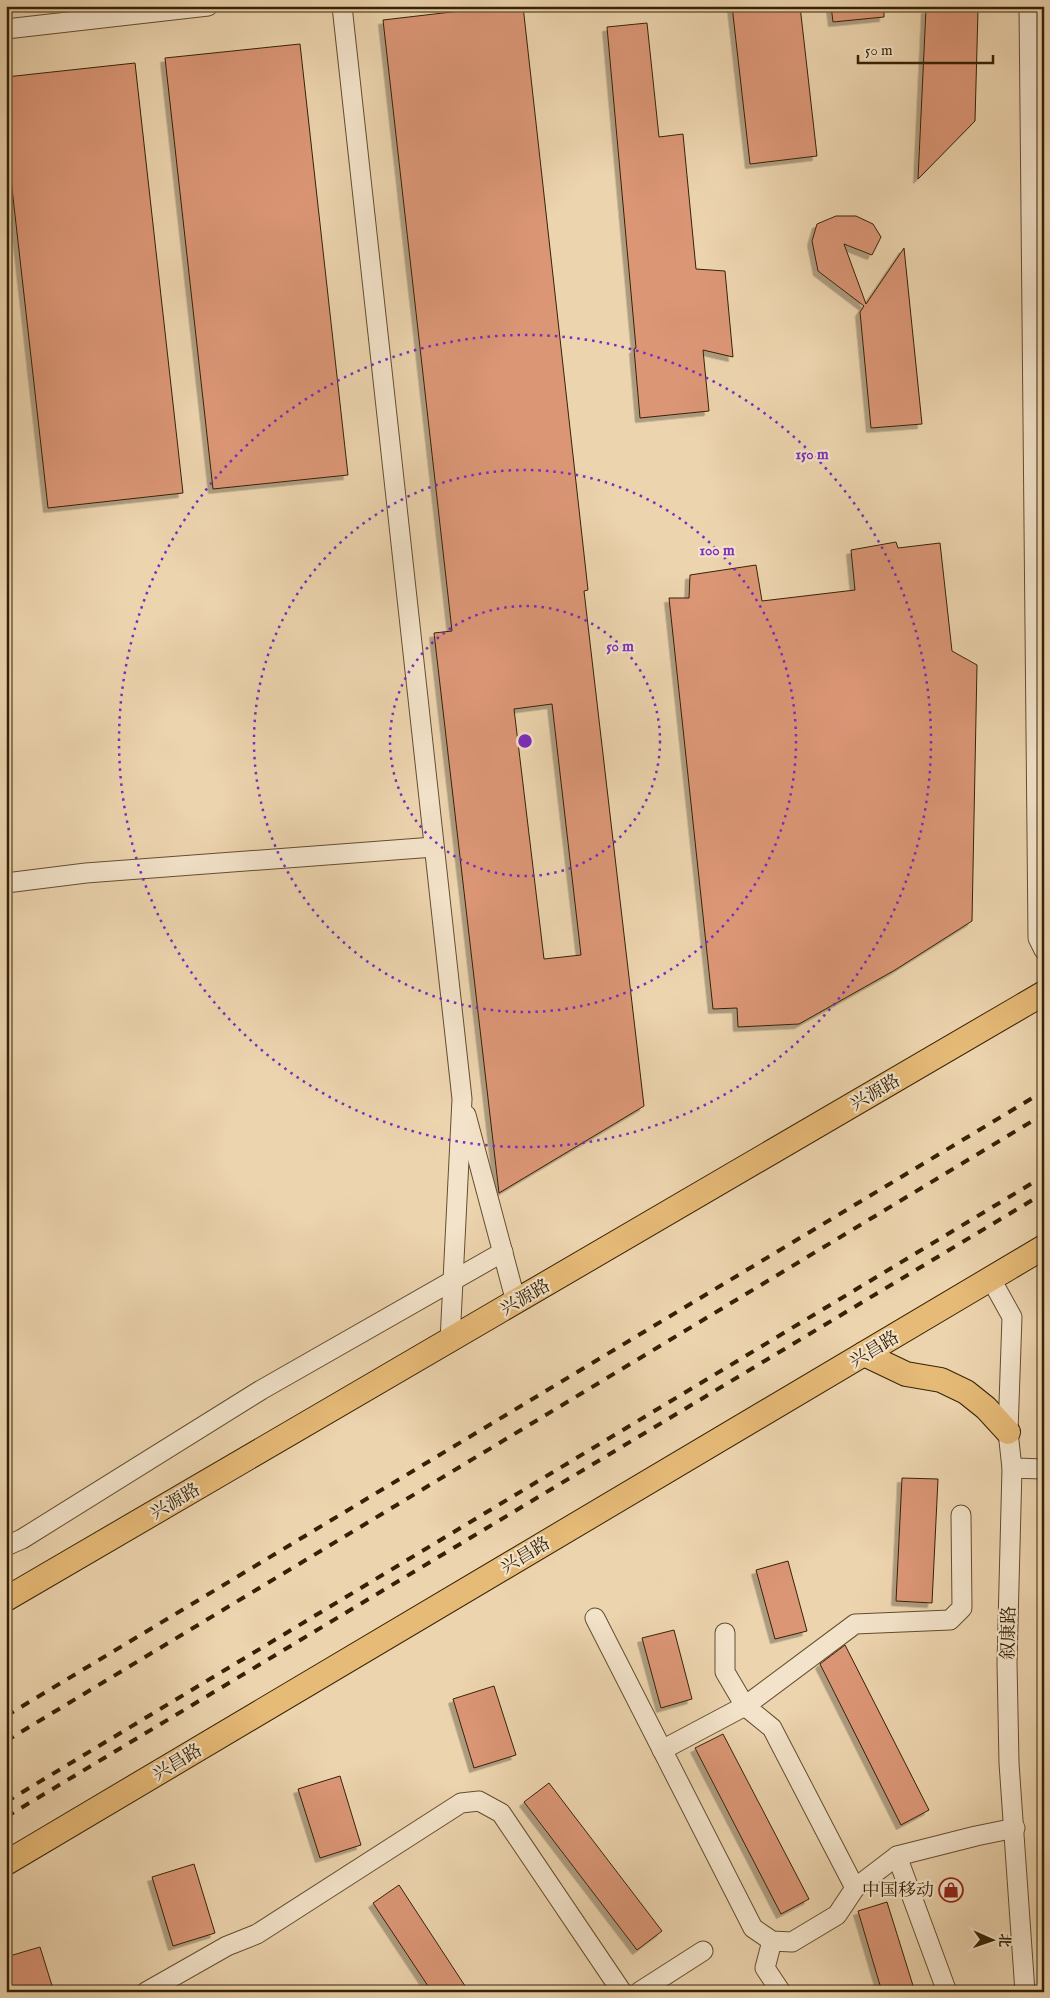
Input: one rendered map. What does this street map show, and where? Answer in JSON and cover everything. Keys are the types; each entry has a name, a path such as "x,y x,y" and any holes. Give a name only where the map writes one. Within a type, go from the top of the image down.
{"main road":[{"name":"兴源路","path":"6,1599 1044,993"},
{"name":"兴昌路","path":"6,1864 1044,1247"},
{"path":"864,1354 906,1374 941,1380 966,1392 986,1408 1008,1432"}],"street":[{"path":"6,29 208,6"},
{"path":"342,6 462,1099 516,1302"},
{"path":"1029,6 1038,938 1044,950"},
{"path":"6,883 86,873 434,847"},
{"path":"450,1341 462,1099"},
{"path":"6,1546 22,1539 260,1390 503,1252"},
{"name":"叙康路","path":"991,1279 1012,1317 1008,1432 1012,1468 1007,1663 1010,1763 1025,1992"},
{"path":"1012,1468 1044,1469"},
{"path":"662,1750 746,1706 855,1624 950,1620 962,1608 961,1515"},
{"path":"595,1618 753,1928 772,1941 792,1942 837,1915 855,1888 897,1856 1015,1828"},
{"path":"726,1633 725,1672 746,1706 772,1728 855,1888"},
{"path":"146,1992 227,1946 256,1934 461,1803 479,1801 501,1813 622,1992"},
{"path":"897,1856 947,1992"},
{"path":"772,1941 765,1968 781,1992"},
{"path":"639,1992 703,1951"}],"building":[{"path":"503,6 523,6 588,590 584,591 644,1106 499,1193 434,633 452,631 383,20","holes":["552,704 581,955 544,959 514,709"]},
{"path":"732,6 800,6 817,156 750,164"},
{"path":"831,6 884,6 884,17 833,22"},
{"path":"926,9 978,10 975,121 918,179"},
{"path":"647,23 659,137 683,134 696,269 725,271 733,357 703,350 709,411 640,418 634,349 636,348 607,27"},
{"path":"300,44 348,475 213,489 165,58"},
{"path":"135,63 183,493 48,508 6,135 6,77"},
{"path":"836,216 856,216 873,224 881,237 872,255 844,244 866,304 904,248 922,424 871,428 860,312 864,306 818,271 812,241 817,224"},
{"path":"896,542 898,548 940,543 952,651 977,665 972,921 895,970 799,1024 738,1027 737,1008 713,1009 669,598 689,598 690,575 756,565 762,601 855,590 851,550"},
{"path":"902,1478 938,1479 932,1603 896,1601"},
{"path":"788,1561 807,1631 775,1639 756,1570"},
{"path":"674,1630 692,1699 661,1708 642,1638"},
{"path":"845,1645 929,1810 901,1825 820,1664"},
{"path":"494,1686 516,1755 474,1768 453,1699"},
{"path":"723,1734 809,1899 781,1914 695,1748"},
{"path":"340,1776 361,1845 320,1858 298,1789"},
{"path":"549,1783 662,1931 637,1950 524,1802"},
{"path":"194,1864 215,1933 173,1946 152,1877"},
{"path":"399,1885 469,1992 432,1992 373,1903"},
{"path":"887,1902 915,1992 882,1992 858,1911"},
{"path":"40,1947 54,1992 9,1992 6,1984 6,1957"}],"railway":[{"path":"6,1716 1044,1091"},
{"path":"6,1741 1044,1114"},
{"path":"6,1802 1044,1176"},
{"path":"6,1817 1044,1193"}],"place":[{"name":"中国移动","path":"951,1890"}]}
